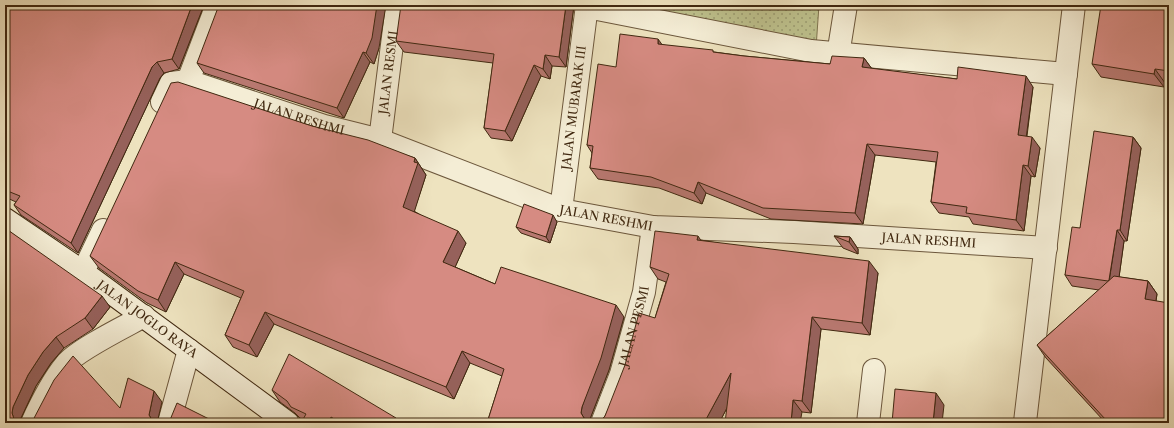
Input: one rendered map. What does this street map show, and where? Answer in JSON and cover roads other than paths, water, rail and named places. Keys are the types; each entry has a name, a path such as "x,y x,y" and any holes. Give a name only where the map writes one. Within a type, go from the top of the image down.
{"street":[{"path":"155,118 171,83 188,81 217,5"},
{"name":"JALAN RESMI","path":"380,140 397,5"},
{"path":"838,55 846,5"},
{"path":"1025,422 1074,5"},
{"path":"587,6 811,51 838,55 1066,74"},
{"name":"JALAN MUBARAK III","path":"561,210 587,6"},
{"name":"JALAN RESHMI","path":"188,81 324,126 380,140 561,210 653,227 794,232 1046,248"},
{"path":"83,272 113,209"},
{"name":"JALAN JOGLO RAYA","path":"5,219 83,272 288,423"},
{"name":"JALAN PESMI","path":"602,423 620,374 644,292 653,227"},
{"path":"32,423 40,406 66,363 79,353 144,316"},
{"path":"169,423 189,350"},
{"path":"868,423 874,370"}]}
